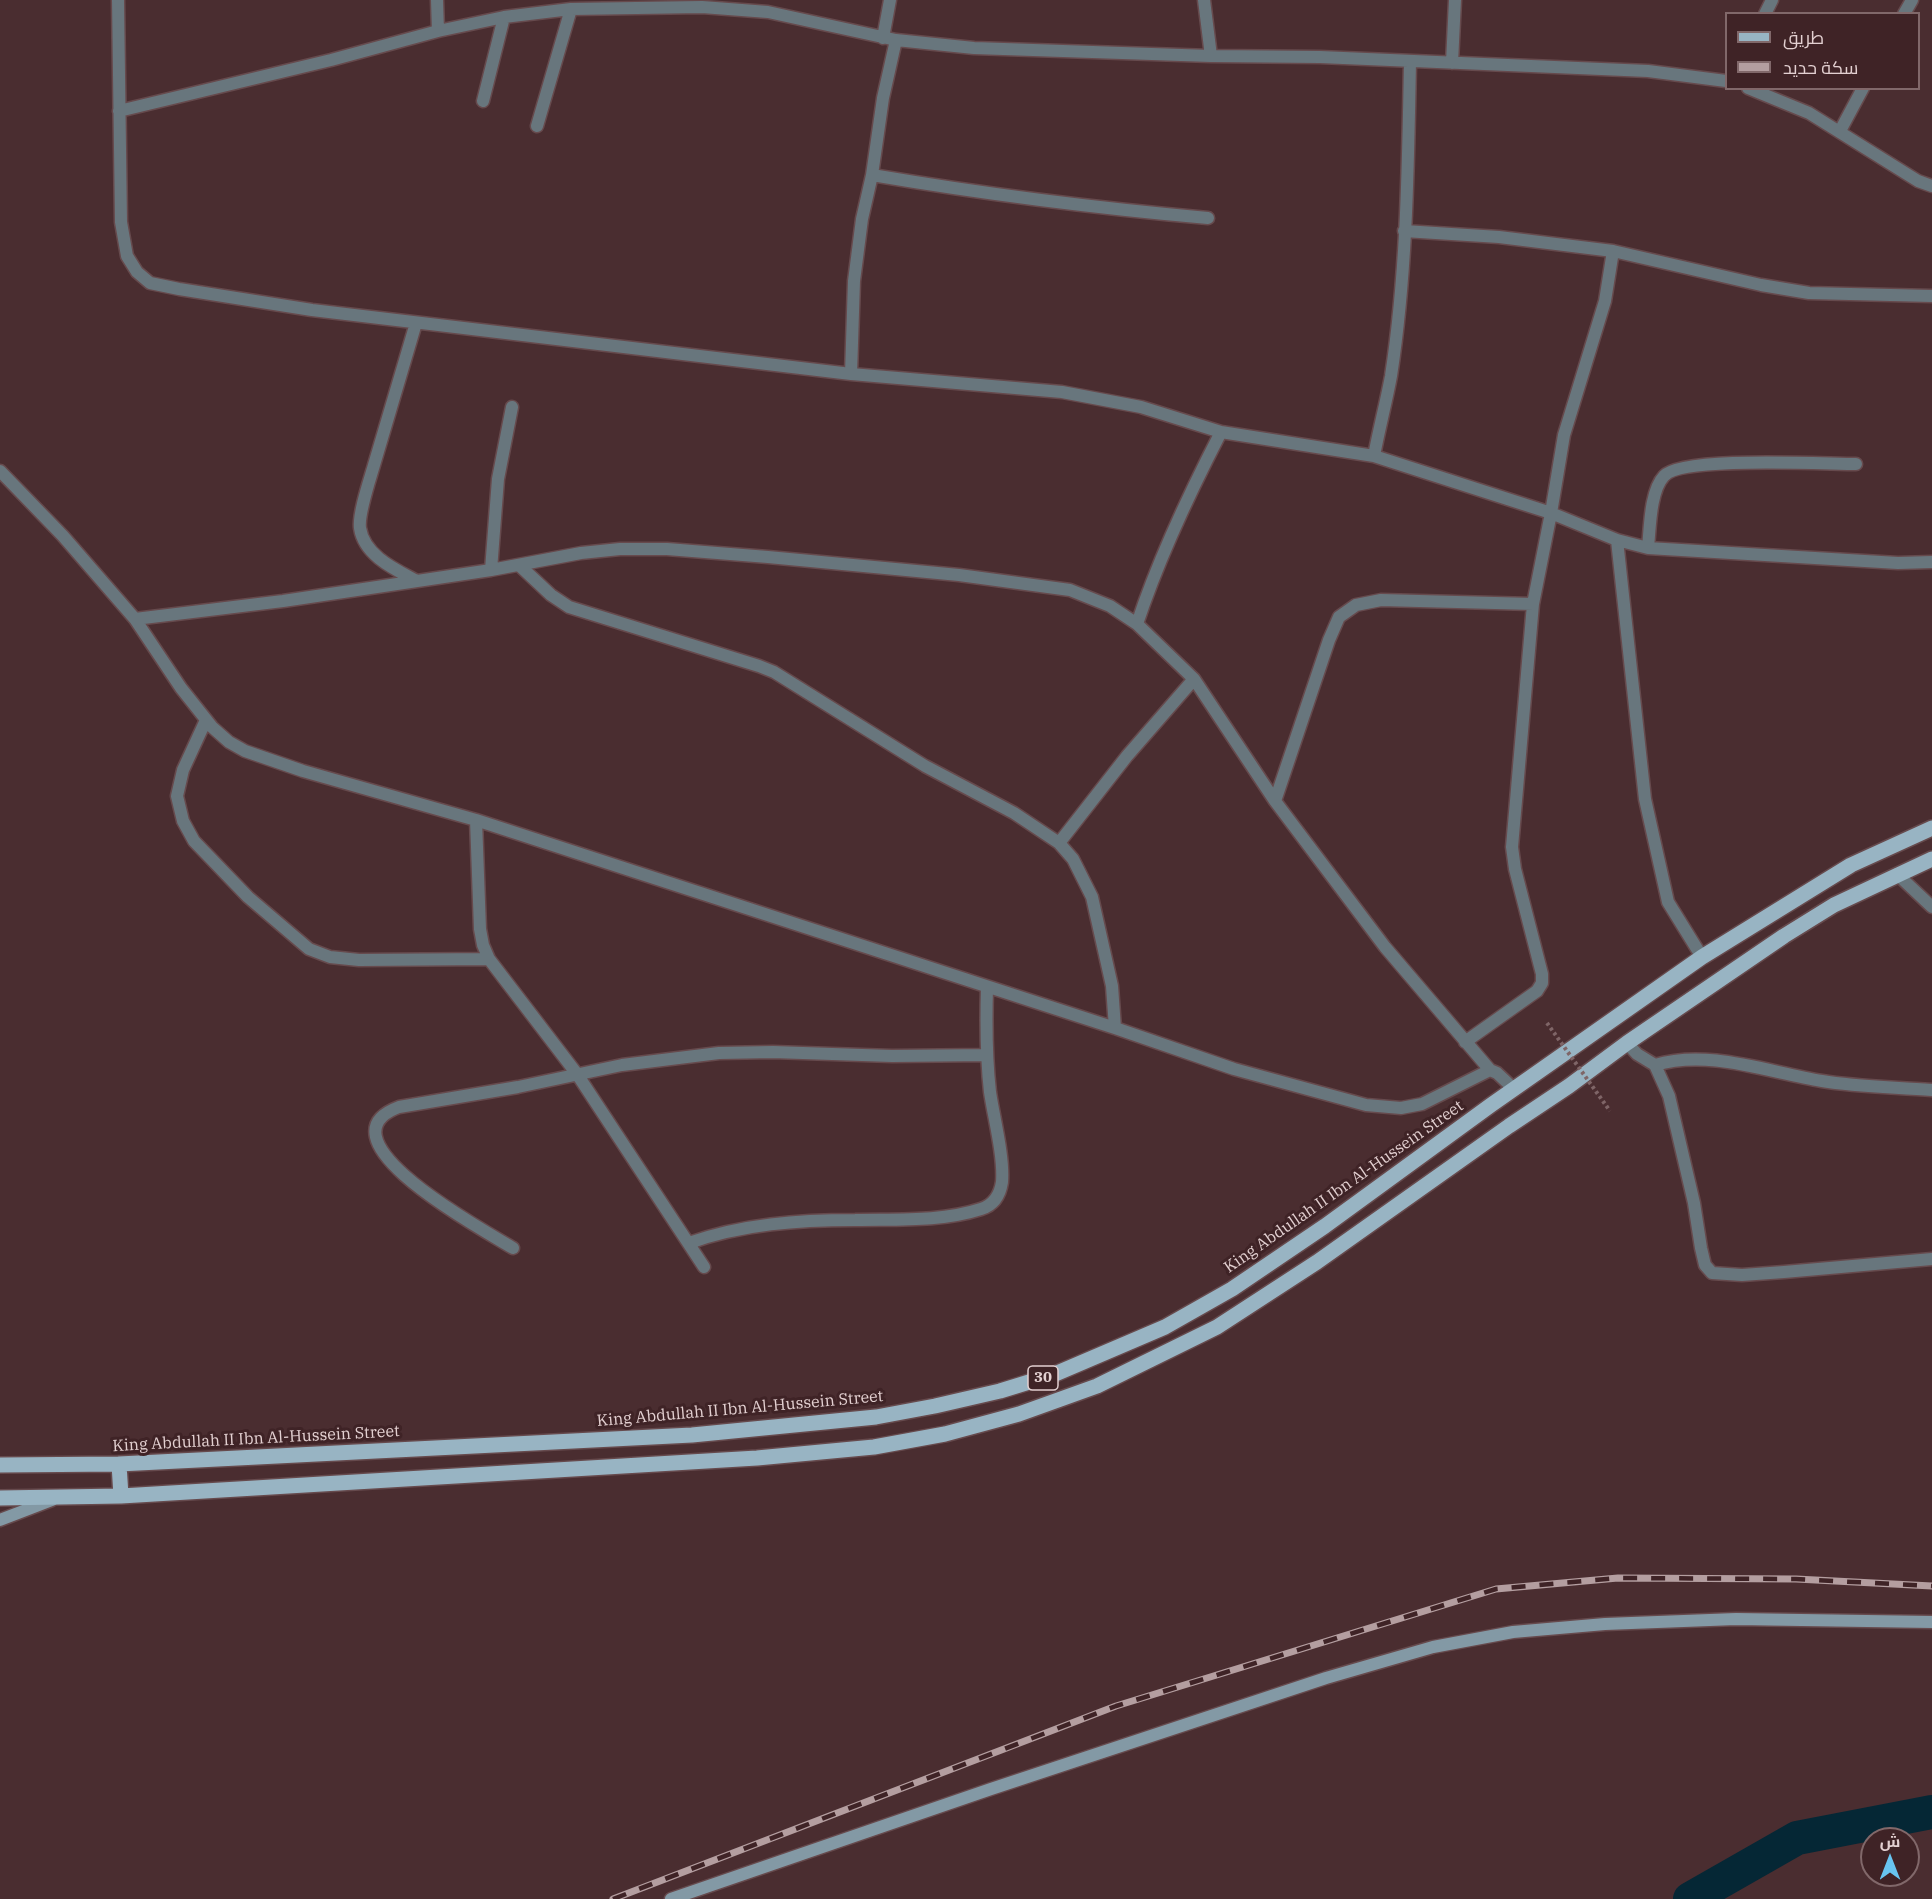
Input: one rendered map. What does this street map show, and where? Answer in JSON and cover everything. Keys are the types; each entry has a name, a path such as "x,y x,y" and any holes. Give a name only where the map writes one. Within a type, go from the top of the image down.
{"main road":[{"name":"King Abdullah II Ibn Al-Hussein Street","path":"0,1465 119,1464 692,1435 876,1417 1000,1391 1055,1374 1165,1327 1232,1289 1325,1226 1702,957 1851,865 1932,828"},
{"name":"30","path":"0,1498 121,1496 695,1462 874,1447 945,1434 1018,1414 1097,1386 1133,1370 1217,1327 1265,1298 1627,1043 1784,936 1834,905 1932,859"},
{"path":"692,1435 695,1462"},
{"path":"119,1464 121,1496"}],"street":[{"path":"118,0 121,222 127,256 137,272 150,283 213,296 416,323 851,374 1062,392 1141,407 1221,432 1374,456 1551,513 1617,540 1648,548 1898,563 1932,562"},
{"path":"437,0 438,31"},
{"path":"883,38 890,0"},
{"path":"1204,0 1211,56"},
{"path":"1452,63 1455,0"},
{"path":"119,111 331,60 438,31 556,5 571,9 702,7 768,12 883,38 974,48 1211,56 1320,57 1648,71 1725,81"},
{"path":"537,126 571,9"},
{"path":"483,101 504,17"},
{"path":"851,374 854,281 862,219 873,175 882,98 896,40"},
{"path":"1374,456 1391,376 1401,290 1409,166 1410,62"},
{"path":"1753,90 1809,113 1918,181 1932,186"},
{"path":"1840,131 1862,90"},
{"path":"873,175 982,193 1118,210 1208,218"},
{"path":"1404,231 1499,237 1613,251 1761,285 1809,293 1932,296"},
{"path":"1465,1042 1537,991 1542,983 1542,974 1515,869 1512,847 1533,604 1564,435 1605,301 1613,251"},
{"path":"415,580 391,567 374,554 364,539 360,527 366,495 416,323"},
{"path":"491,570 498,479 512,407"},
{"path":"1137,624 1154,574 1200,471 1221,432"},
{"path":"1648,548 1656,490 1661,478 1669,471 1707,464 1856,464"},
{"path":"0,471 63,536 135,619 181,688 206,720 229,741 245,751 303,771 476,820 1115,1028 1234,1070 1366,1105 1401,1108 1422,1104 1490,1070"},
{"path":"1617,540 1644,799 1668,902 1702,957"},
{"path":"135,619 283,601 491,570 581,553 621,549 667,549 959,575 1070,590 1110,606 1137,624 1194,679 1275,801 1385,947 1490,1070 1497,1073 1514,1089"},
{"path":"519,565 551,595 569,607 774,672 925,766 1014,813 1059,843 1073,859 1092,897 1112,986 1115,1028"},
{"path":"1275,801 1329,640 1339,617 1356,605 1381,600 1533,604"},
{"path":"1059,843 1127,756 1194,679"},
{"path":"206,720 183,770 177,796 183,821 194,841 240,889 309,949 330,957 359,960 489,959"},
{"path":"476,820 480,929 489,959 577,1074 704,1267"},
{"path":"1897,874 1932,907"},
{"path":"689,1243 714,1234 743,1228 840,1220 926,1218 984,1209 997,1200 1002,1183 987,1055 987,987"},
{"path":"1627,1043 1637,1054 1654,1065 1669,1096 1694,1203 1705,1265 1712,1273 1742,1275 1932,1259"},
{"path":"513,1248 431,1198 394,1167 381,1151 377,1137 376,1124 383,1113 399,1107 518,1087 577,1074 667,1058 719,1053 987,1055"},
{"path":"1654,1065 1673,1060 1721,1061 1824,1082 1932,1090"},
{"path":"0,1520 58,1497"},
{"path":"670,1899 1326,1678 1433,1647 1513,1632 1605,1624 1736,1619 1932,1622"}],"path":[{"path":"1547,1023 1610,1111"}],"waterway":[{"path":"1690,1899 1797,1838 1932,1812"}],"railway":[{"path":"613,1899 1116,1706 1496,1589 1618,1578 1796,1579 1932,1586"}]}
